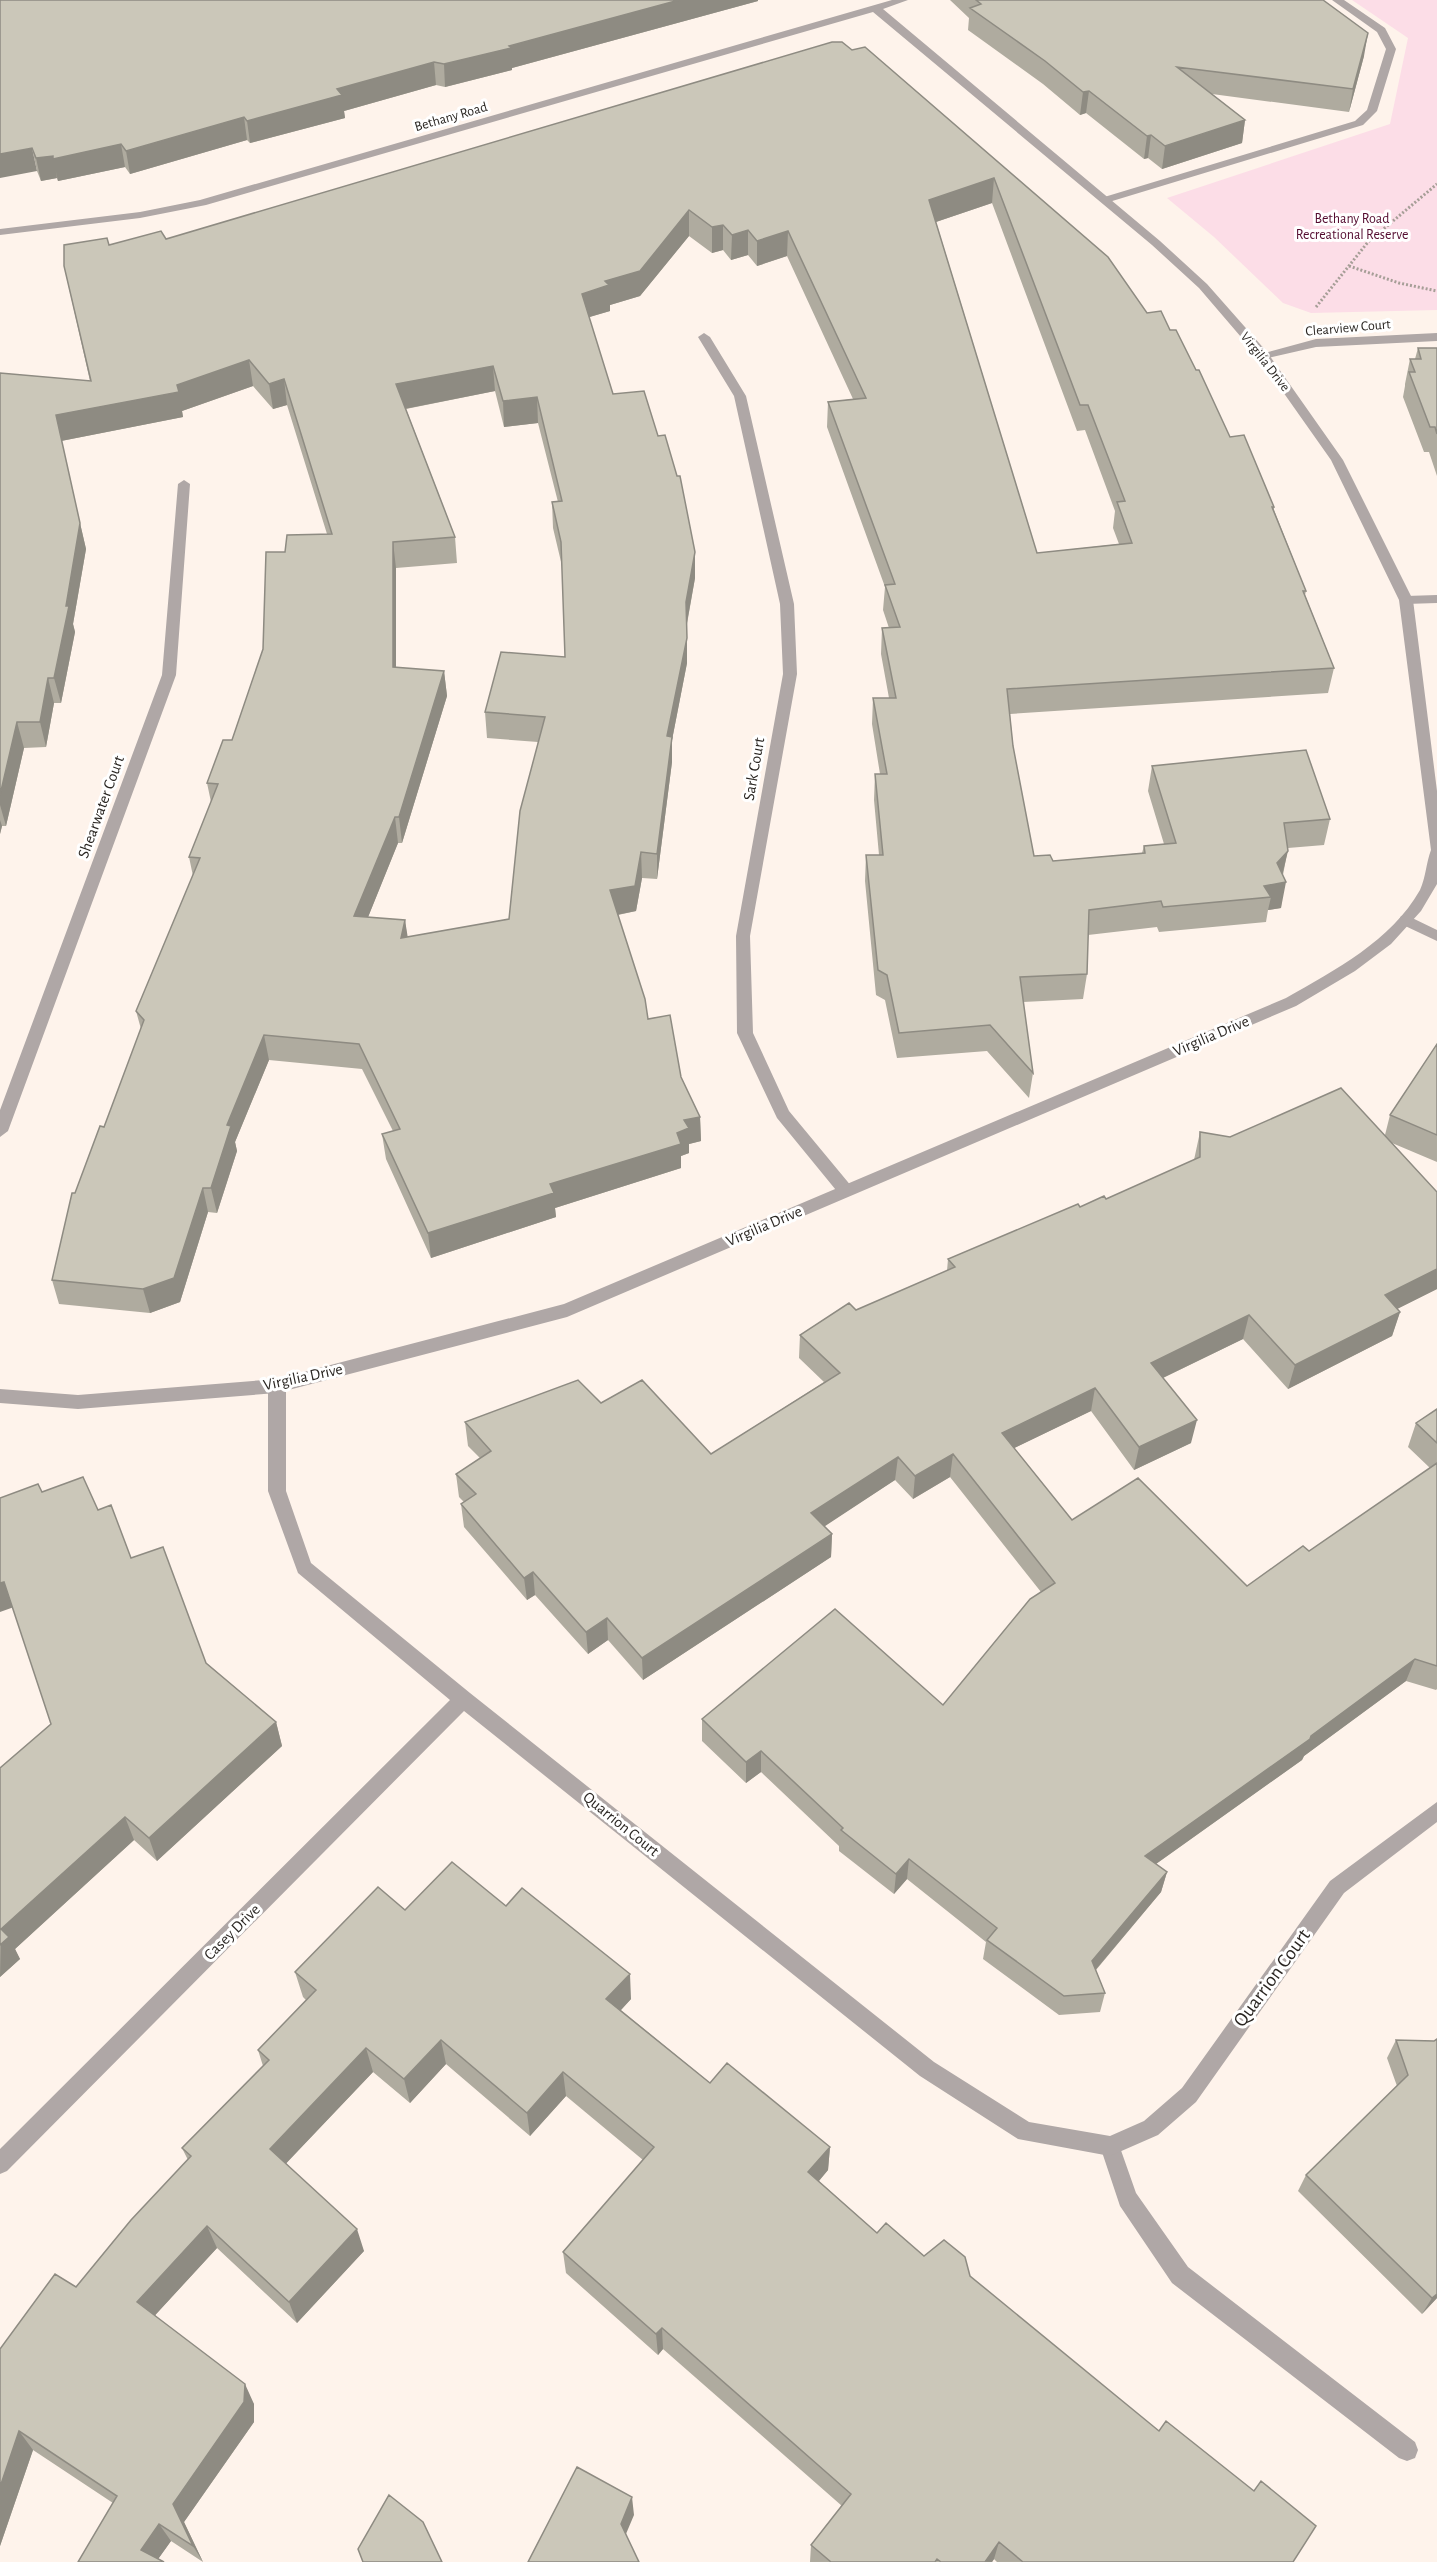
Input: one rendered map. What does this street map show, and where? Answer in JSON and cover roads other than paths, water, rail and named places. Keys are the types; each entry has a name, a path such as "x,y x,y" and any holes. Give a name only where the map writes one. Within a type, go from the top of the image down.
{"street":[{"name":"Bethany Road","path":"0,232 119,218 202,203 903,0"},
{"path":"1105,200 1359,123 1372,111 1392,50 1381,30 1337,0"},
{"name":"Virgilia Drive","path":"0,1396 78,1402 277,1386 567,1310 1291,1002 1357,965 1407,920 1428,886 1437,850 1406,600 1337,460 1263,355 1203,286 1105,200 875,8"},
{"name":"Sark Court","path":"704,337 740,396 787,604 790,674 743,936 745,1033 783,1114 846,1191"},
{"name":"Clearview Court","path":"1263,355 1316,344 1437,337"},
{"name":"Shearwater Court","path":"0,1131 169,675 184,484"},
{"path":"1406,600 1437,599"},
{"path":"1407,920 1437,936"},
{"name":"Quarrion Court","path":"277,1386 277,1491 304,1569 463,1699 927,2069 1025,2132 1110,2146 1152,2128 1189,2095 1337,1887 1437,1811"},
{"name":"Casey Drive","path":"0,2164 463,1699"},
{"path":"1110,2146 1127,2199 1180,2275 1407,2450"}],"park label":[{"name":"Bethany Road Recreational Reserve","path":"1352,228"}]}
